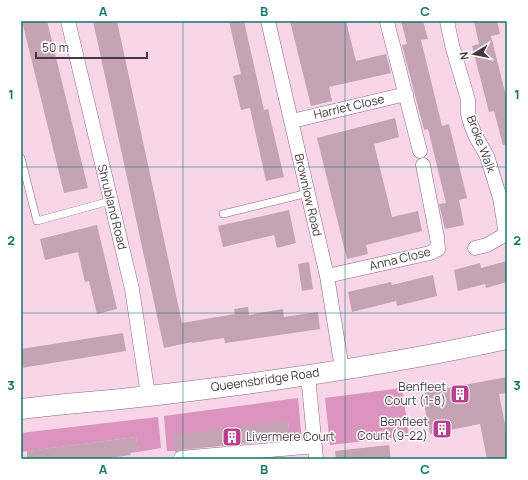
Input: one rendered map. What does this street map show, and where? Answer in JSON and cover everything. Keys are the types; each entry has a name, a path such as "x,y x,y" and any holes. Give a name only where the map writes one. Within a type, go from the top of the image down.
{"main road":[{"name":"Queensbridge Road","path":"21,409 148,396 308,375 439,353 507,339"}],"street":[{"name":"Shrubland Road","path":"68,21 132,289 148,396"},
{"name":"Brownlow Road","path":"268,21 327,276 342,370"},
{"name":"Broke Walk","path":"447,21 452,45 468,100 468,114 471,125 487,156 500,198 507,234 475,248"},
{"path":"387,22 420,151"},
{"name":"Harriet Close","path":"292,121 406,94"},
{"name":"Anna Close","path":"327,276 430,253 438,249 423,165"},
{"path":"180,458 316,452 308,375"}],"lane":[{"path":"21,158 37,221 110,201"},
{"path":"223,214 308,193"}],"shaded area":[{"path":"402,388 409,436 330,445 325,398"},
{"path":"298,398 302,442 290,443 288,421 175,451 167,451 164,416"},
{"path":"158,417 161,448 138,452 136,437 21,452 21,433"}],"building":[{"path":"22,21 47,21 88,188 64,193"},
{"path":"93,21 117,21 182,323 235,314 234,309 248,307 249,315 283,309 284,317 318,312 320,329 225,343 224,338 192,342 164,348"},
{"path":"229,21 244,21 264,110 268,109 284,177 266,181 250,108 241,110 233,76 241,74"},
{"path":"290,21 346,21 356,61 386,54 391,73 329,87 332,101 311,106"},
{"path":"401,21 423,21 428,39 421,40 442,126 449,124 467,198 459,200 464,225 445,229 439,204 446,203 428,129 424,130 402,45 407,44"},
{"path":"474,21 497,21 500,34 491,36 507,100 507,144 503,145 494,111 489,112 472,46 479,44"},
{"path":"395,118 399,137 374,144 392,217 418,211 422,231 366,245 368,254 347,259 317,138"},
{"path":"289,210 296,243 277,248 274,235 223,247 218,226"},
{"path":"97,225 117,309 97,314 89,281 85,282 78,252 45,260 40,239"},
{"path":"507,261 507,282 486,288 485,284 458,291 454,270 480,263 481,268"},
{"path":"309,262 313,289 302,291 298,264"},
{"path":"433,275 437,296 397,306 396,301 352,312 348,292 391,282 392,285"},
{"path":"123,333 126,351 21,368 21,349"},
{"path":"507,377 507,393 499,394 507,434 507,459 487,459 480,424 430,434 422,393"},
{"name":"Livermere Court","path":"288,421 290,439 180,450 175,452 173,435"},
{"path":"136,437 138,452 130,453 131,455 103,459 27,459 27,451"},
{"path":"389,445 391,459 336,459 335,451"}],"place":[{"name":"Benfleet Court (1-8)","path":"460,394"},
{"name":"Benfleet Court (9-22)","path":"442,429"},
{"name":"Livermere Court","path":"232,437"}]}
